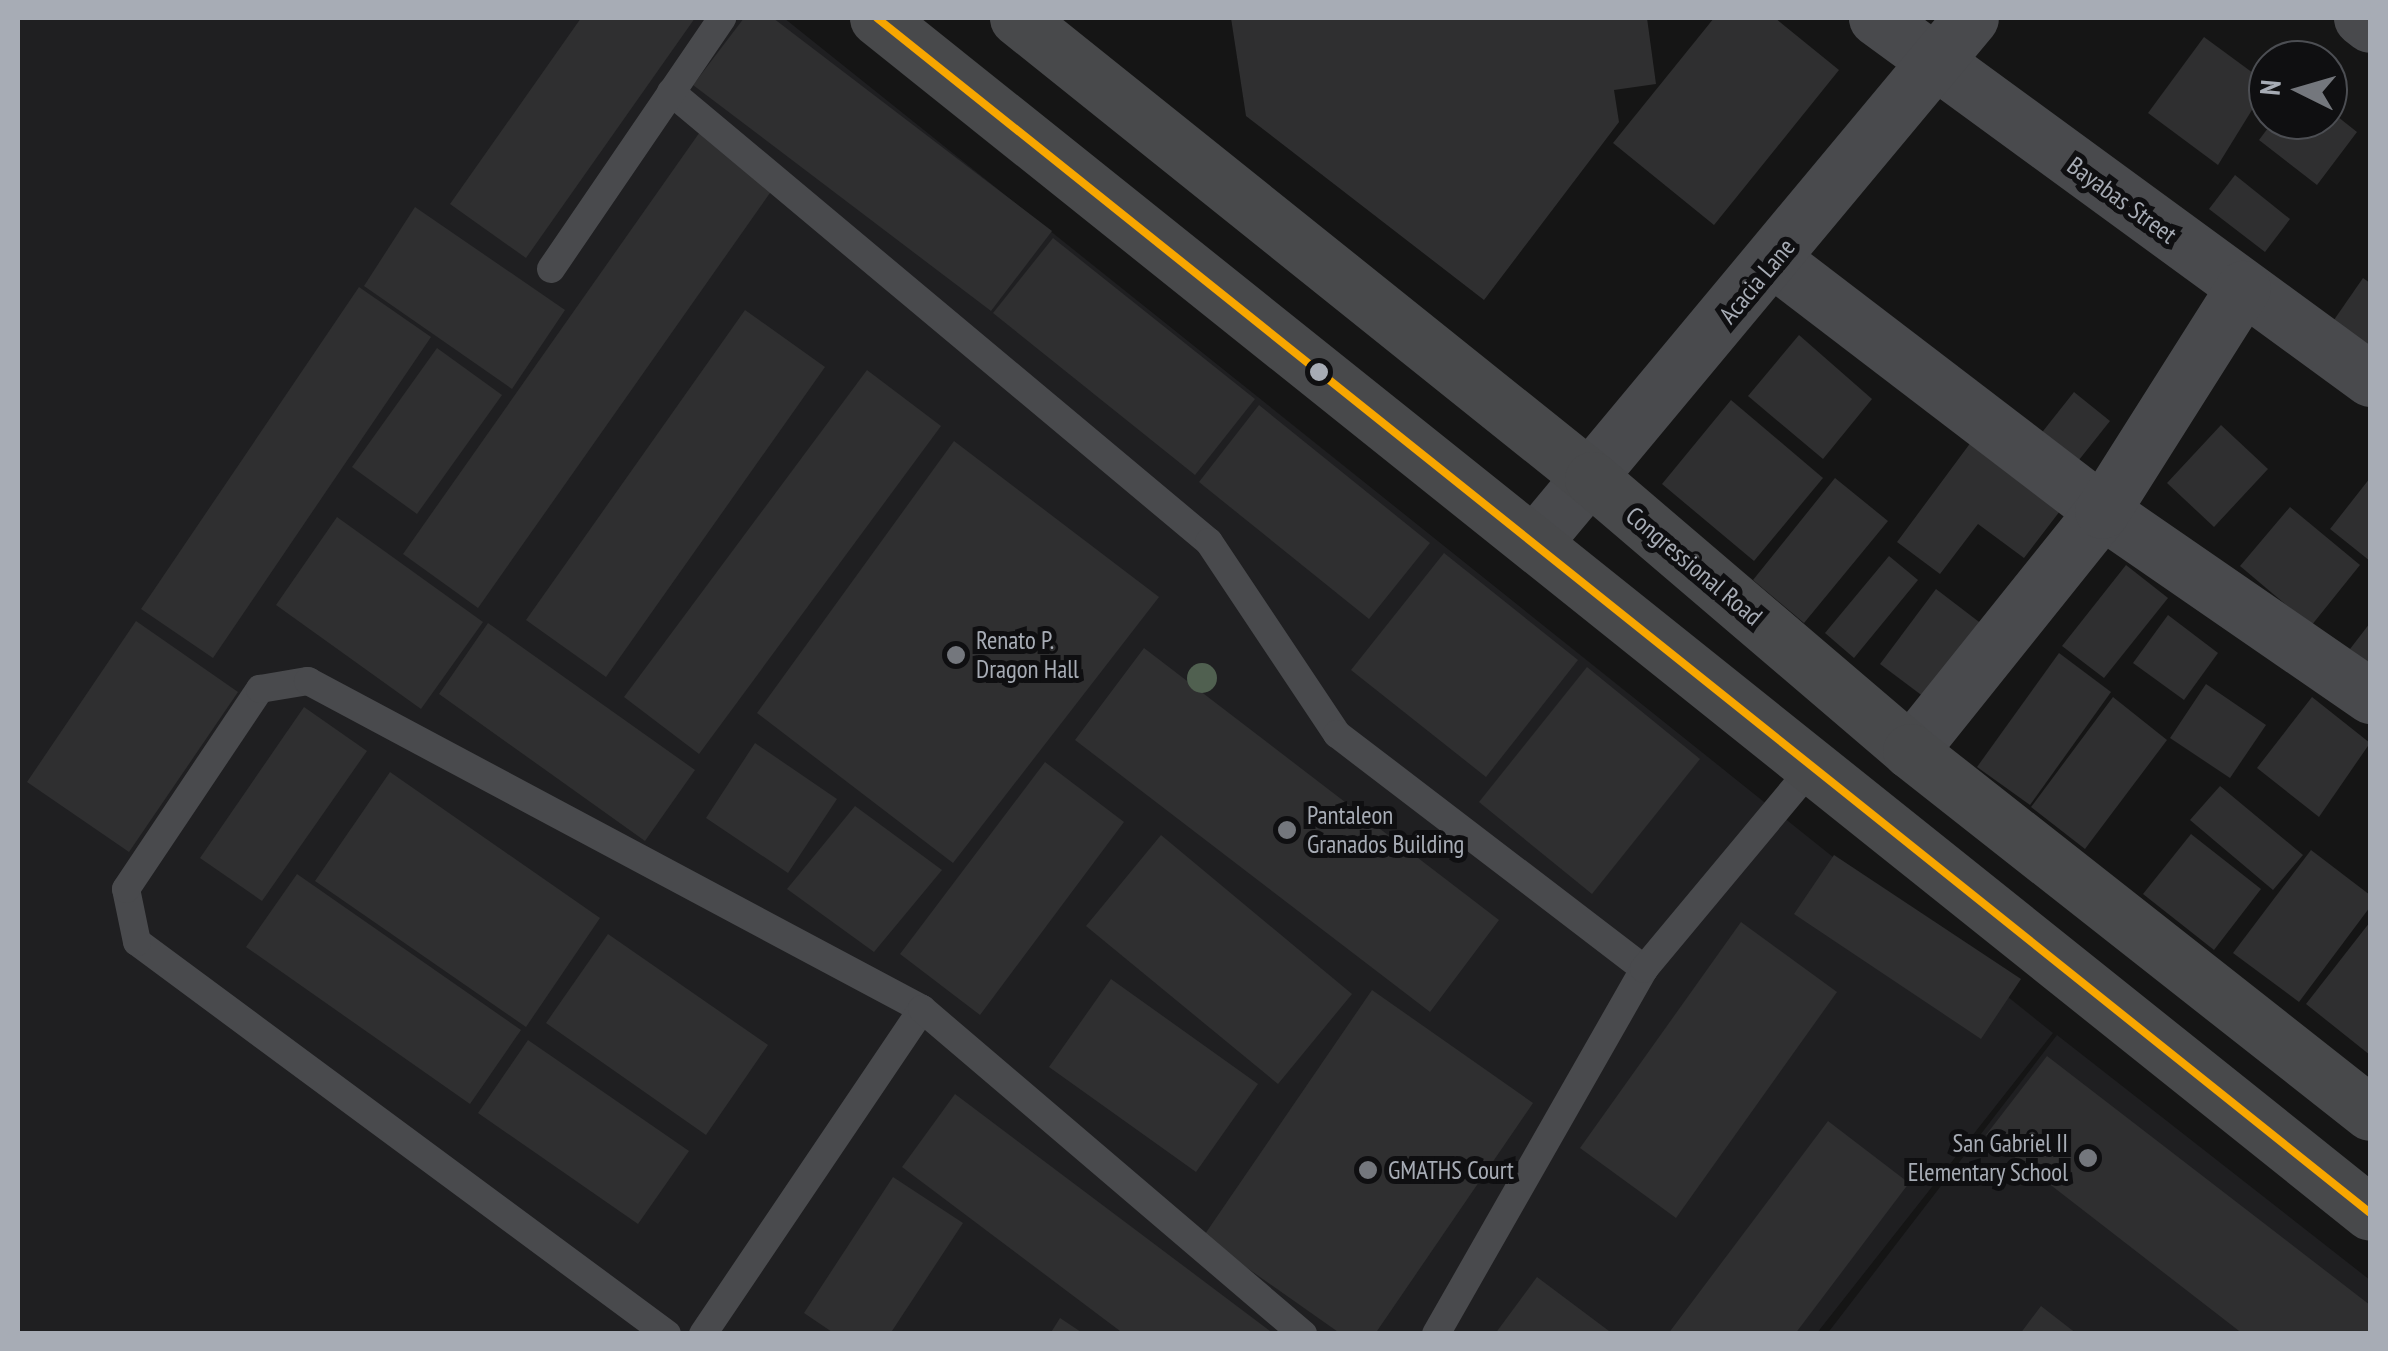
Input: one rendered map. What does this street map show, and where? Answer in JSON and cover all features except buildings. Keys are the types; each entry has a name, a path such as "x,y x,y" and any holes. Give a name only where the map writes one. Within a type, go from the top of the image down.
{"main road":[{"path":"877,18 1537,539 2370,1213"},
{"name":"Congressional Road","path":"1018,18 1592,479 1910,752 2370,1113"}],"street":[{"name":"Bayabas Street","path":"1876,18 2370,380"},
{"name":"Acacia Lane","path":"1537,539 1775,260 1970,18"},
{"path":"2361,18 2370,24"},
{"path":"1775,260 2102,510 2370,696"},
{"path":"1910,752 2102,510 2243,288"}],"lane":[{"path":"551,269 722,18"},
{"path":"671,92 1209,542 1338,734 1644,969"},
{"path":"667,1334 136,942 126,890 260,689 308,681 922,1008 1303,1334"},
{"path":"1436,1334 1644,969 1814,766"},
{"path":"704,1334 922,1008"}],"shaded area":[{"path":"18,18 784,18 2053,1033 1817,1333 18,1333"},
{"name":"San Gabriel II Elementary School","path":"2057,1035 2370,1280 2370,1333 1827,1334"}],"transit line":[{"path":"877,18 2370,1213"}],"place":[{"name":"Renato P. Dragon Hall","path":"956,655"},
{"name":"Pantaleon Granados Building","path":"1287,830"},
{"name":"San Gabriel II Elementary School","path":"2088,1158"},
{"name":"GMATHS Court","path":"1368,1170"}]}
